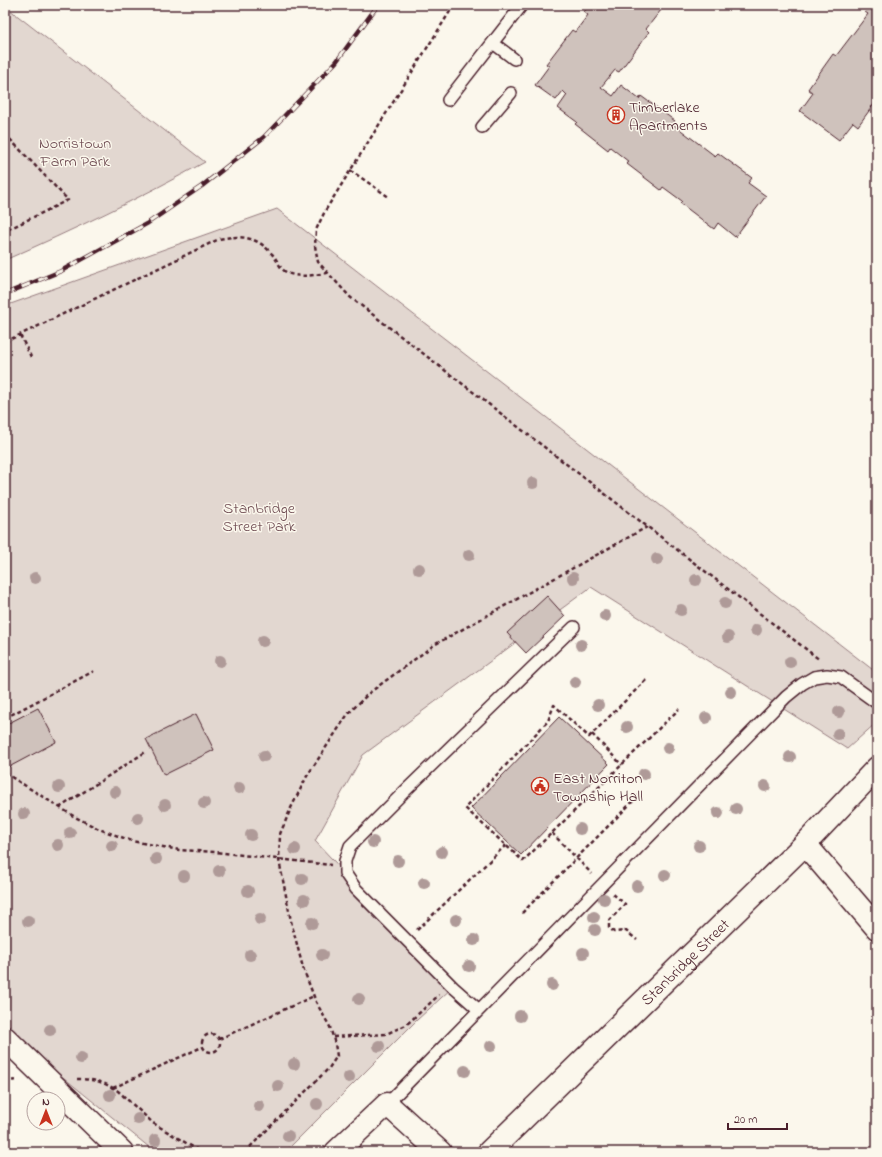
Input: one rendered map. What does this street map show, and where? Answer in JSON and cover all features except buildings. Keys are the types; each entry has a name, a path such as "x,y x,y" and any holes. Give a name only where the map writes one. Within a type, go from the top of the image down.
{"street":[{"name":"Stanbridge Street","path":"489,1152 805,844 877,768"},
{"path":"805,844 877,928"},
{"path":"5,1038 122,1152"},
{"path":"336,1152 387,1104 440,1152"}],"lane":[{"path":"448,100 522,5"},
{"path":"493,43 514,60"},
{"path":"482,127 510,93"},
{"path":"479,1010 450,984 356,889 345,873 345,861 350,846 574,627"},
{"path":"387,1104 786,697 802,684 814,677 827,675 842,677 877,703"}],"path":[{"path":"454,5 325,211 316,230 315,246 318,262 350,298 842,677"},
{"path":"5,134 68,200 5,231"},
{"path":"350,170 389,197"},
{"path":"5,342 219,240 232,237 245,237 261,243 273,254 280,266 288,273 303,276 315,276 327,273"},
{"path":"20,335 31,357"},
{"path":"5,718 94,671"},
{"path":"646,680 589,737 554,705 548,721 465,808 523,861 679,709"},
{"path":"592,734 622,765"},
{"path":"59,808 148,752"},
{"path":"5,773 75,817 99,829 132,841 179,850 215,852 345,866"},
{"path":"522,913 641,793"},
{"path":"406,940 506,845"},
{"path":"333,1037 386,1034 406,1025 450,984"},
{"path":"219,1039 314,996"},
{"path":"208,1035 214,1035 219,1039 220,1044 215,1052 209,1052 202,1047 203,1038 208,1035"},
{"path":"113,1088 202,1047"},
{"path":"72,1077 76,1079 93,1079 113,1088 153,1123 201,1152"}],"green space":[{"name":"Norristown Farm Park","path":"5,6 205,162 106,213 5,260"},
{"name":"Stanbridge Street Park","path":"277,209 877,673 877,722 847,749 591,587 363,755 315,841 453,987 417,1020 285,1152 155,1152 5,1030 5,306"}],"railway":[{"path":"5,294 61,271 148,223 202,186 264,137 336,62 378,5"}],"place":[{"name":"Timberlake Apartments","path":"616,115"},
{"name":"East Norriton Township Hall","path":"540,786"}]}
